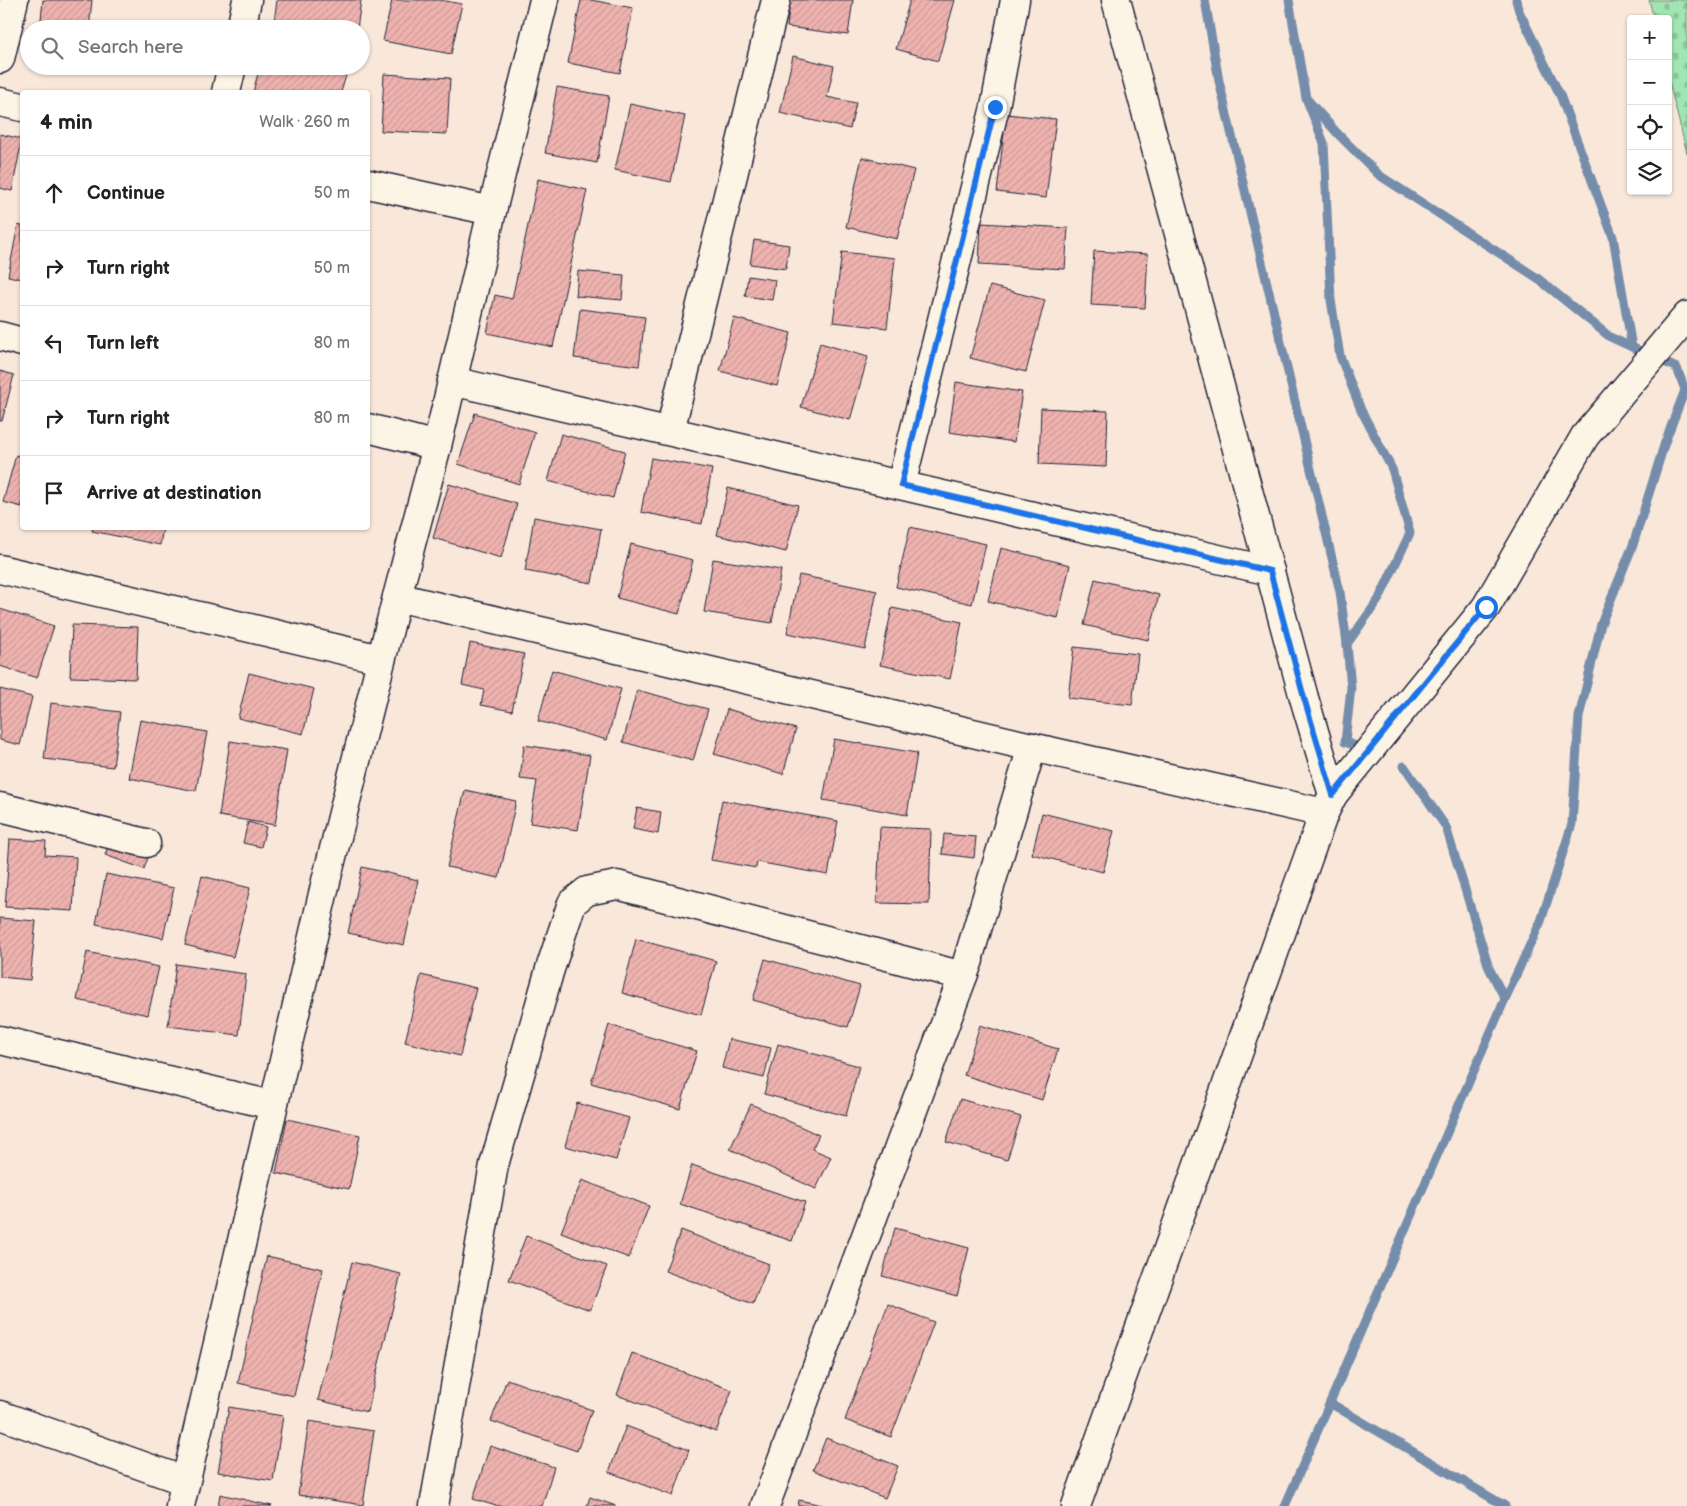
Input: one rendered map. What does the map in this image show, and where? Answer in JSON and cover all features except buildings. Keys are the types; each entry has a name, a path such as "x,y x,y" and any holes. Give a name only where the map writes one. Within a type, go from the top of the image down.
{"street":[{"path":"0,58 14,0"},
{"path":"243,20 247,0"},
{"path":"0,1415 182,1494 328,871 437,446 544,0"},
{"path":"670,431 776,0"},
{"path":"901,485 995,107 1015,0"},
{"path":"1116,0 1304,698 1329,804"},
{"path":"226,90 230,75"},
{"path":"0,102 20,107"},
{"path":"370,184 492,211"},
{"path":"1076,1506 1329,804 1486,607 1585,436 1687,316"},
{"path":"0,336 20,341"},
{"path":"452,381 1270,571"},
{"path":"370,429 437,446"},
{"path":"0,569 381,659"},
{"path":"397,597 1040,748 1329,804"},
{"path":"765,1506 963,976 1040,748"},
{"path":"0,807 146,843"},
{"path":"434,1506 494,1165 550,969 572,903 587,891 617,885 963,976"},
{"path":"0,1040 272,1105"}],"green space":[{"path":"1649,0 1687,0 1687,153 1672,94 1672,15 1653,15"}],"waterway":[{"path":"1205,0 1219,81 1340,592 1351,688 1345,742 1356,746"},
{"path":"1289,0 1306,98 1324,143 1331,300 1340,356 1361,410 1392,469 1410,533 1379,599 1347,644"},
{"path":"1516,0 1519,11 1560,95 1613,237 1632,347"},
{"path":"1285,1506 1505,999 1541,921 1572,824 1579,717 1601,624 1633,545 1665,442 1685,390 1677,368 1610,337 1536,277 1379,175 1338,134 1306,98"},
{"path":"1404,766 1446,827 1489,968 1505,999"},
{"path":"1330,1403 1505,1506"}],"route":[{"path":"995,107 901,485 1270,571 1304,698 1333,795 1486,607"}]}
